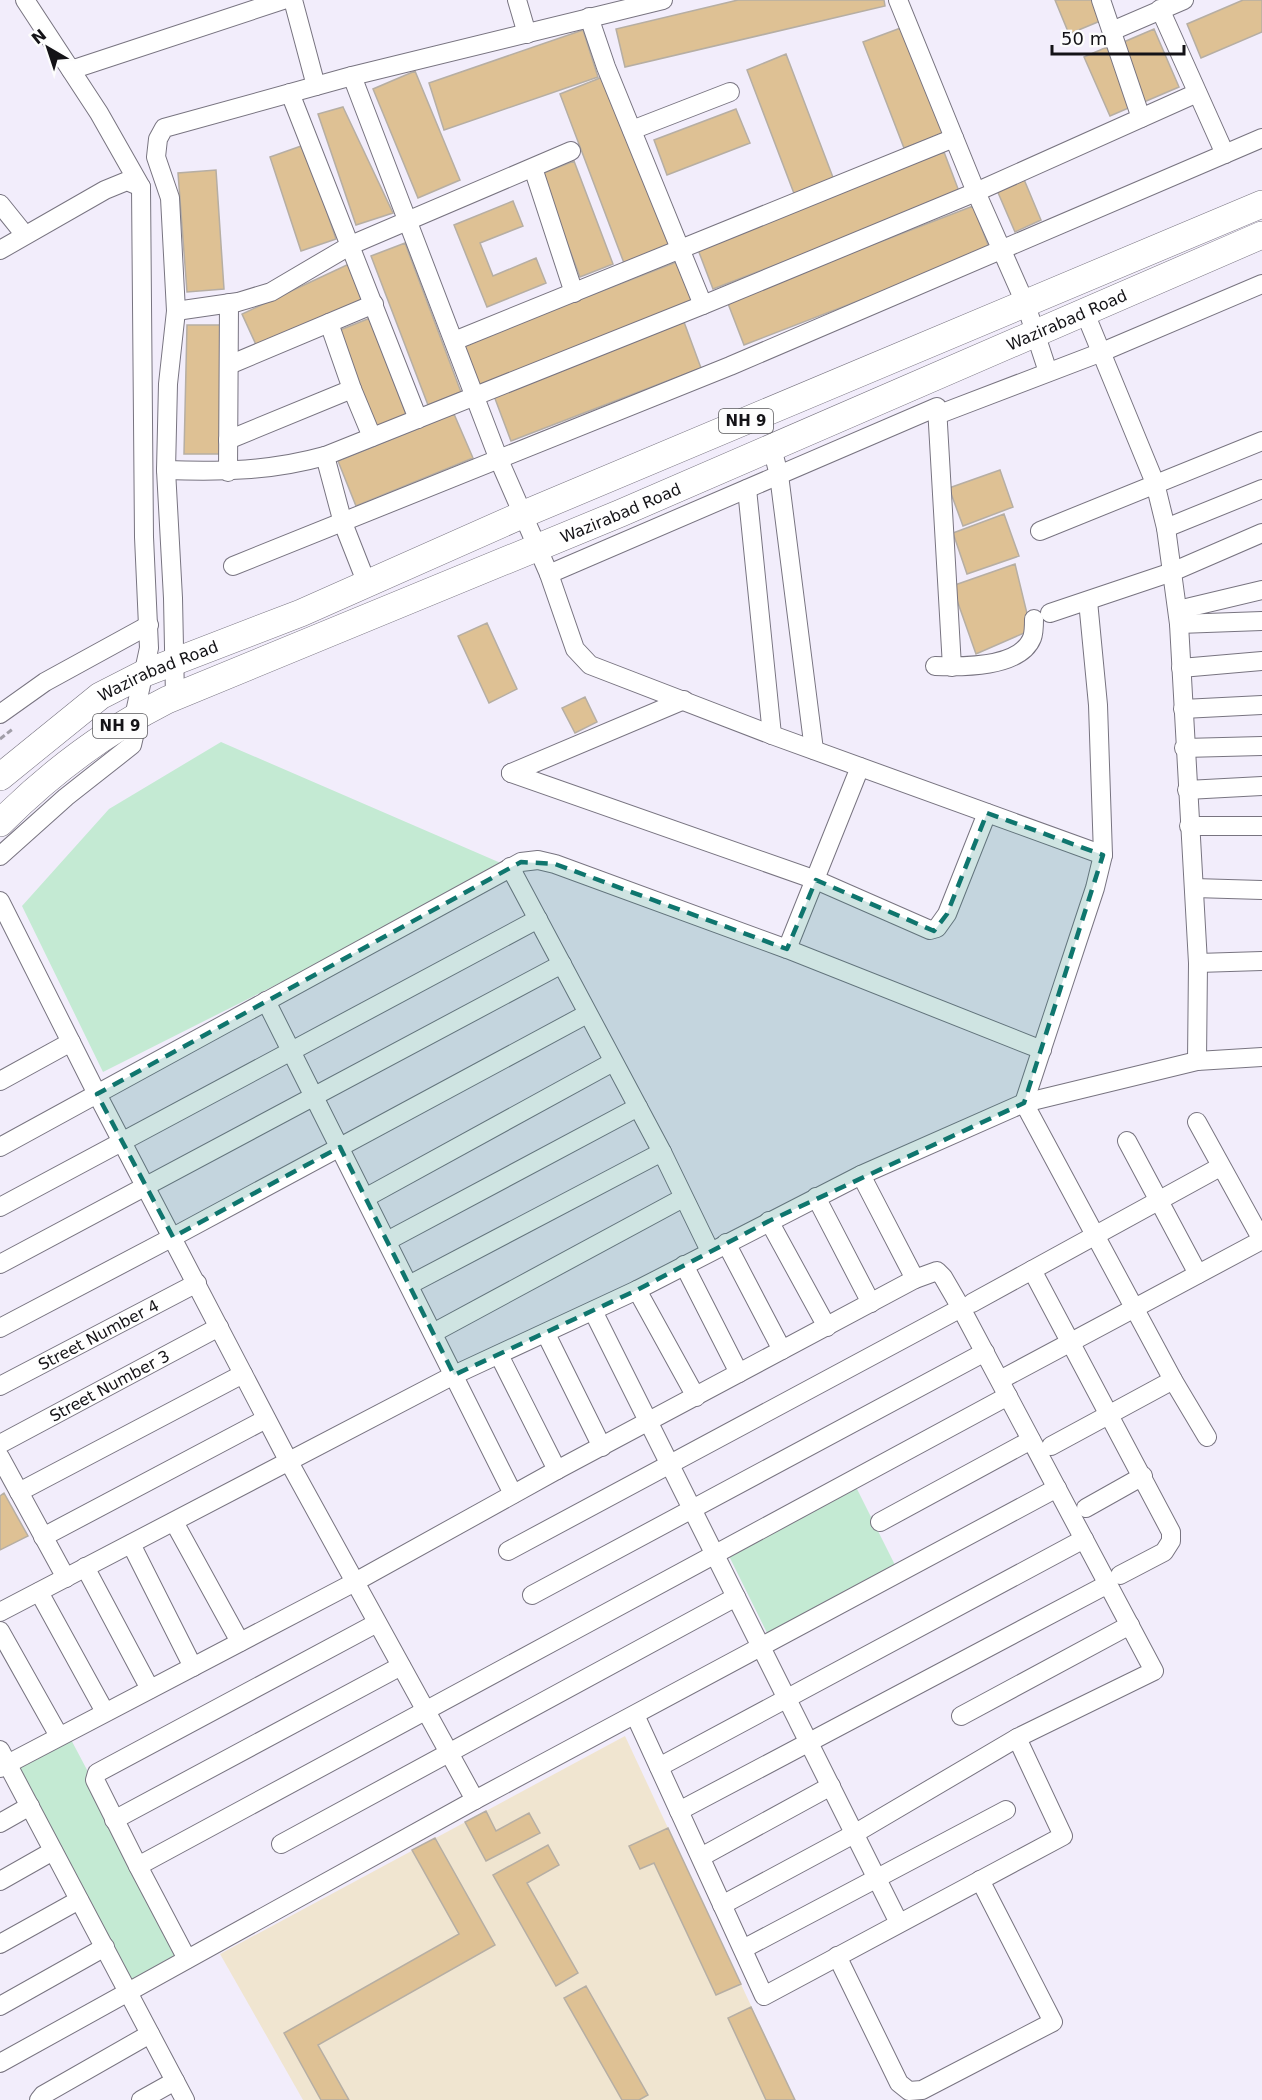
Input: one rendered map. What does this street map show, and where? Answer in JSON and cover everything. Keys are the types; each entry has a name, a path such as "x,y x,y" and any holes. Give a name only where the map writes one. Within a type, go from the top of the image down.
{"highway":[{"name":"Wazirabad Road","path":"0,777 100,696 145,673 301,613 524,514 1262,204"},
{"name":"Wazirabad Road","path":"2,818 32,791 100,738 134,717 176,697 537,548 1035,335 1262,235"}],"street":[{"path":"0,856 66,797 132,745 135,732 134,717 145,673 149,625 144,537 141,187 99,114 25,0"},
{"path":"71,70 284,0"},
{"path":"293,0 316,86"},
{"path":"517,0 527,33"},
{"path":"176,697 174,598 166,470 168,384 176,311 170,198 156,157 158,139 164,128 352,76 663,0"},
{"path":"898,0 976,192 1026,305 1048,372"},
{"path":"1101,0 1141,118"},
{"path":"1112,31 1184,0"},
{"path":"1160,9 1225,154"},
{"path":"589,17 606,67 704,305"},
{"path":"352,76 499,460 549,574 575,649 590,665 772,735 1103,855"},
{"path":"632,130 730,92"},
{"path":"290,93 418,419"},
{"path":"166,470 228,472 295,464 325,456 704,305 976,192 1197,93"},
{"path":"454,341 954,138"},
{"path":"233,566 730,366 1262,138"},
{"path":"176,311 229,303 271,292 351,245 571,151"},
{"path":"533,168 574,293"},
{"path":"0,250 105,190 127,181 141,187"},
{"path":"0,204 25,235"},
{"path":"937,415 1102,352 1262,284"},
{"path":"228,472 229,303"},
{"path":"229,365 374,304"},
{"path":"1085,313 1155,483 1166,528 1178,617 1186,790 1194,888 1198,963 1197,1061"},
{"path":"329,323 372,437"},
{"path":"228,440 352,389"},
{"path":"549,574 937,406 944,666 999,663 1020,652 1032,639 1042,616 1172,572 1262,533"},
{"path":"1040,531 1262,441"},
{"path":"772,448 779,475 814,750"},
{"path":"325,456 343,522 367,584"},
{"path":"747,489 772,735"},
{"path":"1166,528 1262,489"},
{"path":"1178,617 1262,590"},
{"path":"1088,601 1098,705 1103,855 1095,888 1024,1103 1173,1380 1207,1437"},
{"path":"1178,617 1262,621"},
{"path":"0,714 45,682 149,625"},
{"path":"1181,668 1262,661"},
{"path":"684,700 511,773 816,880 930,930 938,928 947,914 987,813"},
{"path":"1183,709 1262,705"},
{"path":"1184,748 1262,746"},
{"path":"787,949 860,767"},
{"path":"1186,790 1262,786"},
{"path":"1189,826 1262,826"},
{"path":"0,1147 510,867 521,862 538,860 555,864 787,949 1042,1050"},
{"path":"510,867 662,1152 683,1198 718,1247 782,1350"},
{"path":"1194,888 1262,890"},
{"path":"0,901 97,1094 266,1419 475,1800"},
{"path":"0,1207 538,919"},
{"path":"1198,963 1262,961"},
{"path":"0,1264 315,1098 562,964"},
{"path":"266,1001 513,1494"},
{"path":"0,1328 173,1238 587,1014"},
{"path":"0,1081 71,1042"},
{"path":"0,1612 454,1376 638,1290 861,1175 1024,1103 1197,1061 1262,1058"},
{"path":"365,1198 613,1062"},
{"path":"387,1241 638,1107"},
{"path":"138,1866 425,1709 716,1557 1004,1388 1070,1343 1262,1239 1197,1122"},
{"path":"1127,1141 1198,1274"},
{"path":"409,1285 662,1152"},
{"path":"508,1551 1220,1167"},
{"path":"861,1175 915,1279"},
{"path":"816,1197 871,1303"},
{"path":"433,1333 683,1198"},
{"path":"769,1221 827,1327"},
{"path":"684,1265 739,1373"},
{"path":"679,1811 1164,1552 1171,1541 1171,1532 1032,1270"},
{"path":"185,2100 30,1806 2,1761 59,1736 355,1582 557,1470 915,1279 937,1271 966,1306 985,1352 1084,1539 1114,1580 1130,1625 1154,1671 1017,1738 854,1834 722,1905"},
{"name":"Street Number 4","path":"0,1386 196,1283"},
{"path":"638,1290 696,1397"},
{"path":"593,1311 899,1923"},
{"name":"Street Number 3","path":"0,1444 219,1327"},
{"path":"546,1334 602,1447"},
{"path":"532,1595 985,1352"},
{"path":"499,1355 557,1470"},
{"path":"19,1492 243,1374"},
{"path":"1051,1446 1173,1380"},
{"path":"43,1537 266,1419"},
{"path":"880,1522 1031,1440"},
{"path":"0,1457 66,1578"},
{"path":"1086,1508 1143,1476"},
{"path":"0,2062 475,1800 1057,1488"},
{"path":"174,1522 240,1642"},
{"path":"659,1767 1084,1539"},
{"path":"131,1544 193,1666"},
{"path":"85,1568 150,1689"},
{"path":"39,1592 105,1712"},
{"path":"282,1844 736,1597"},
{"path":"187,1959 114,1820 95,1780 97,1773 377,1623"},
{"path":"961,1716 1130,1625"},
{"path":"0,1631 59,1736"},
{"path":"114,1820 401,1666"},
{"path":"635,1715 764,1996 1064,1836 1017,1738"},
{"path":"700,1857 831,1786"},
{"path":"0,1823 30,1806"},
{"path":"742,1949 1006,1810"},
{"path":"0,1881 53,1851"},
{"path":"837,1956 899,2083 909,2091 922,2090 1053,2022 981,1880"},
{"path":"0,1944 79,1900"},
{"path":"0,2006 105,1947"},
{"path":"39,2100 43,2095 150,2034"},
{"path":"141,2100 175,2081"}],"highlighted area":[{"path":"987,813 1103,855 1024,1103 769,1221 637,1290 454,1375 340,1147 173,1237 97,1094 521,862 555,864 787,949 816,880 934,931 947,914"}],"shaded area":[{"path":"625,1736 795,2100 303,2100 220,1954"}],"green space":[{"path":"221,742 510,867 103,1072 22,906 109,809"},
{"path":"855,1485 901,1577 773,1645 728,1554"},
{"path":"67,1732 187,1959 127,1990 7,1763"}],"building":[{"path":"738,0 884,0 885,6 625,67 616,29"},
{"path":"1055,0 1097,0 1105,19 1069,34"},
{"path":"1243,0 1262,0 1262,32 1201,58 1187,24"},
{"path":"906,26 947,132 904,148 863,42"},
{"path":"1154,29 1179,87 1144,102 1119,44"},
{"path":"583,30 598,77 444,130 429,83"},
{"path":"1107,47 1133,106 1110,116 1084,57"},
{"path":"786,54 834,180 795,196 747,70"},
{"path":"415,71 460,180 418,198 373,89"},
{"path":"605,76 670,245 624,263 560,94"},
{"path":"343,107 393,213 356,225 318,114"},
{"path":"736,109 750,143 667,175 654,140"},
{"path":"304,145 336,239 301,251 270,157"},
{"path":"944,152 960,194 713,289 697,247"},
{"path":"574,161 613,264 580,277 541,174"},
{"path":"216,170 224,289 187,292 178,173"},
{"path":"1023,177 1041,220 1015,232 996,188"},
{"path":"513,201 523,226 480,243 493,276 536,258 546,283 487,307 454,225"},
{"path":"973,206 990,250 744,345 727,301"},
{"path":"405,243 461,392 428,405 371,256"},
{"path":"679,261 694,302 479,385 463,345"},
{"path":"349,264 365,298 258,349 242,314"},
{"path":"370,318 407,417 372,431 335,332"},
{"path":"684,322 701,368 511,441 494,396"},
{"path":"187,325 224,325 221,454 184,454"},
{"path":"454,414 473,458 356,506 338,461"},
{"path":"1000,470 1013,507 963,526 949,488"},
{"path":"1004,514 1019,556 967,574 953,533"},
{"path":"1015,564 1031,630 976,654 952,586"},
{"path":"487,623 517,689 489,703 458,636"},
{"path":"585,697 597,722 575,733 562,708"},
{"path":"4,1493 28,1536 0,1550 0,1496"},
{"path":"486,1811 496,1831 529,1813 540,1833 486,1861 465,1822"},
{"path":"668,1828 741,1984 716,1995 654,1863 640,1869 629,1846"},
{"path":"435,1838 495,1945 318,2045 349,2100 321,2100 284,2033 459,1934 412,1850"},
{"path":"548,1845 559,1865 527,1883 578,1973 556,1986 493,1875"},
{"path":"586,1986 648,2095 639,2100 622,2100 564,1998"},
{"path":"751,2007 795,2100 766,2100 728,2018"}]}
